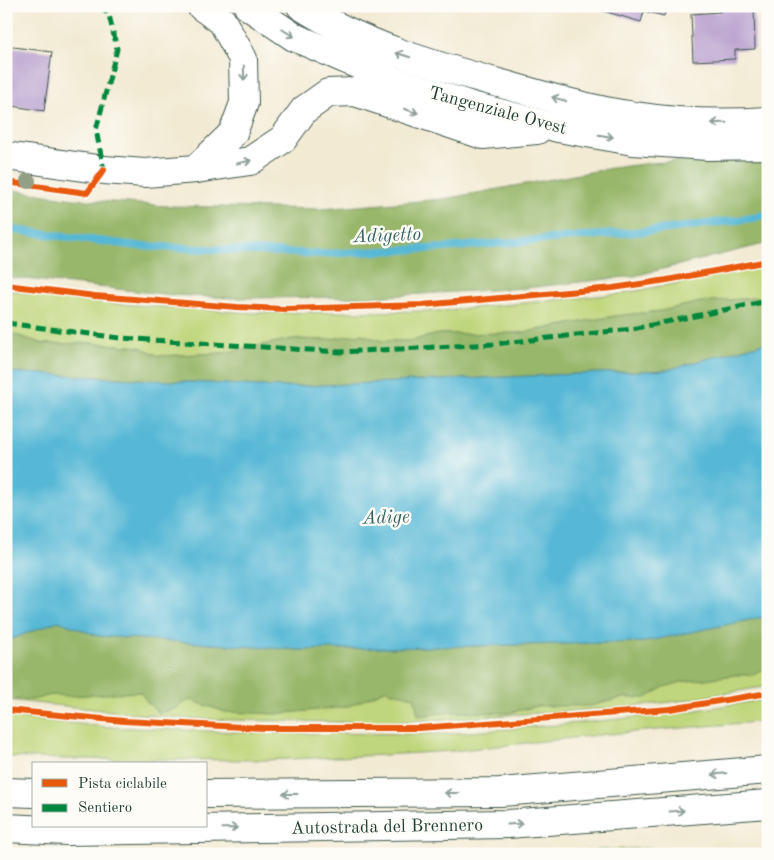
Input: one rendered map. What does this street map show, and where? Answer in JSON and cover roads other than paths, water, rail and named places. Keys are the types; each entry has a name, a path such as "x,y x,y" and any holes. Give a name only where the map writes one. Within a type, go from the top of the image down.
{"main road":[{"path":"196,169 233,132 244,103 244,59 222,21 201,6"},
{"name":"Tangenziale Ovest","path":"248,6 294,37 393,80 472,106 558,128 633,141 708,146 768,145"},
{"name":"Tangenziale Ovest","path":"304,7 352,34 398,54 566,102 644,117 708,123 768,121"},
{"path":"6,156 104,170 145,173 196,169 250,161 284,139 304,110 328,93 355,92 483,135 558,128"},
{"name":"Autostrada del Brennero","path":"208,794 500,792 768,770"},
{"path":"6,792 32,793"},
{"name":"Autostrada del Brennero","path":"6,828 66,831 508,824 768,804"}],"water":[{"name":"Adige","path":"768,342 768,616 644,642 300,650 98,636 58,621 12,639 6,638 6,372 280,387 667,370"}],"waterway":[{"name":"Adigetto","path":"6,229 138,246 320,254 443,248 660,230 753,218 768,214"}]}
